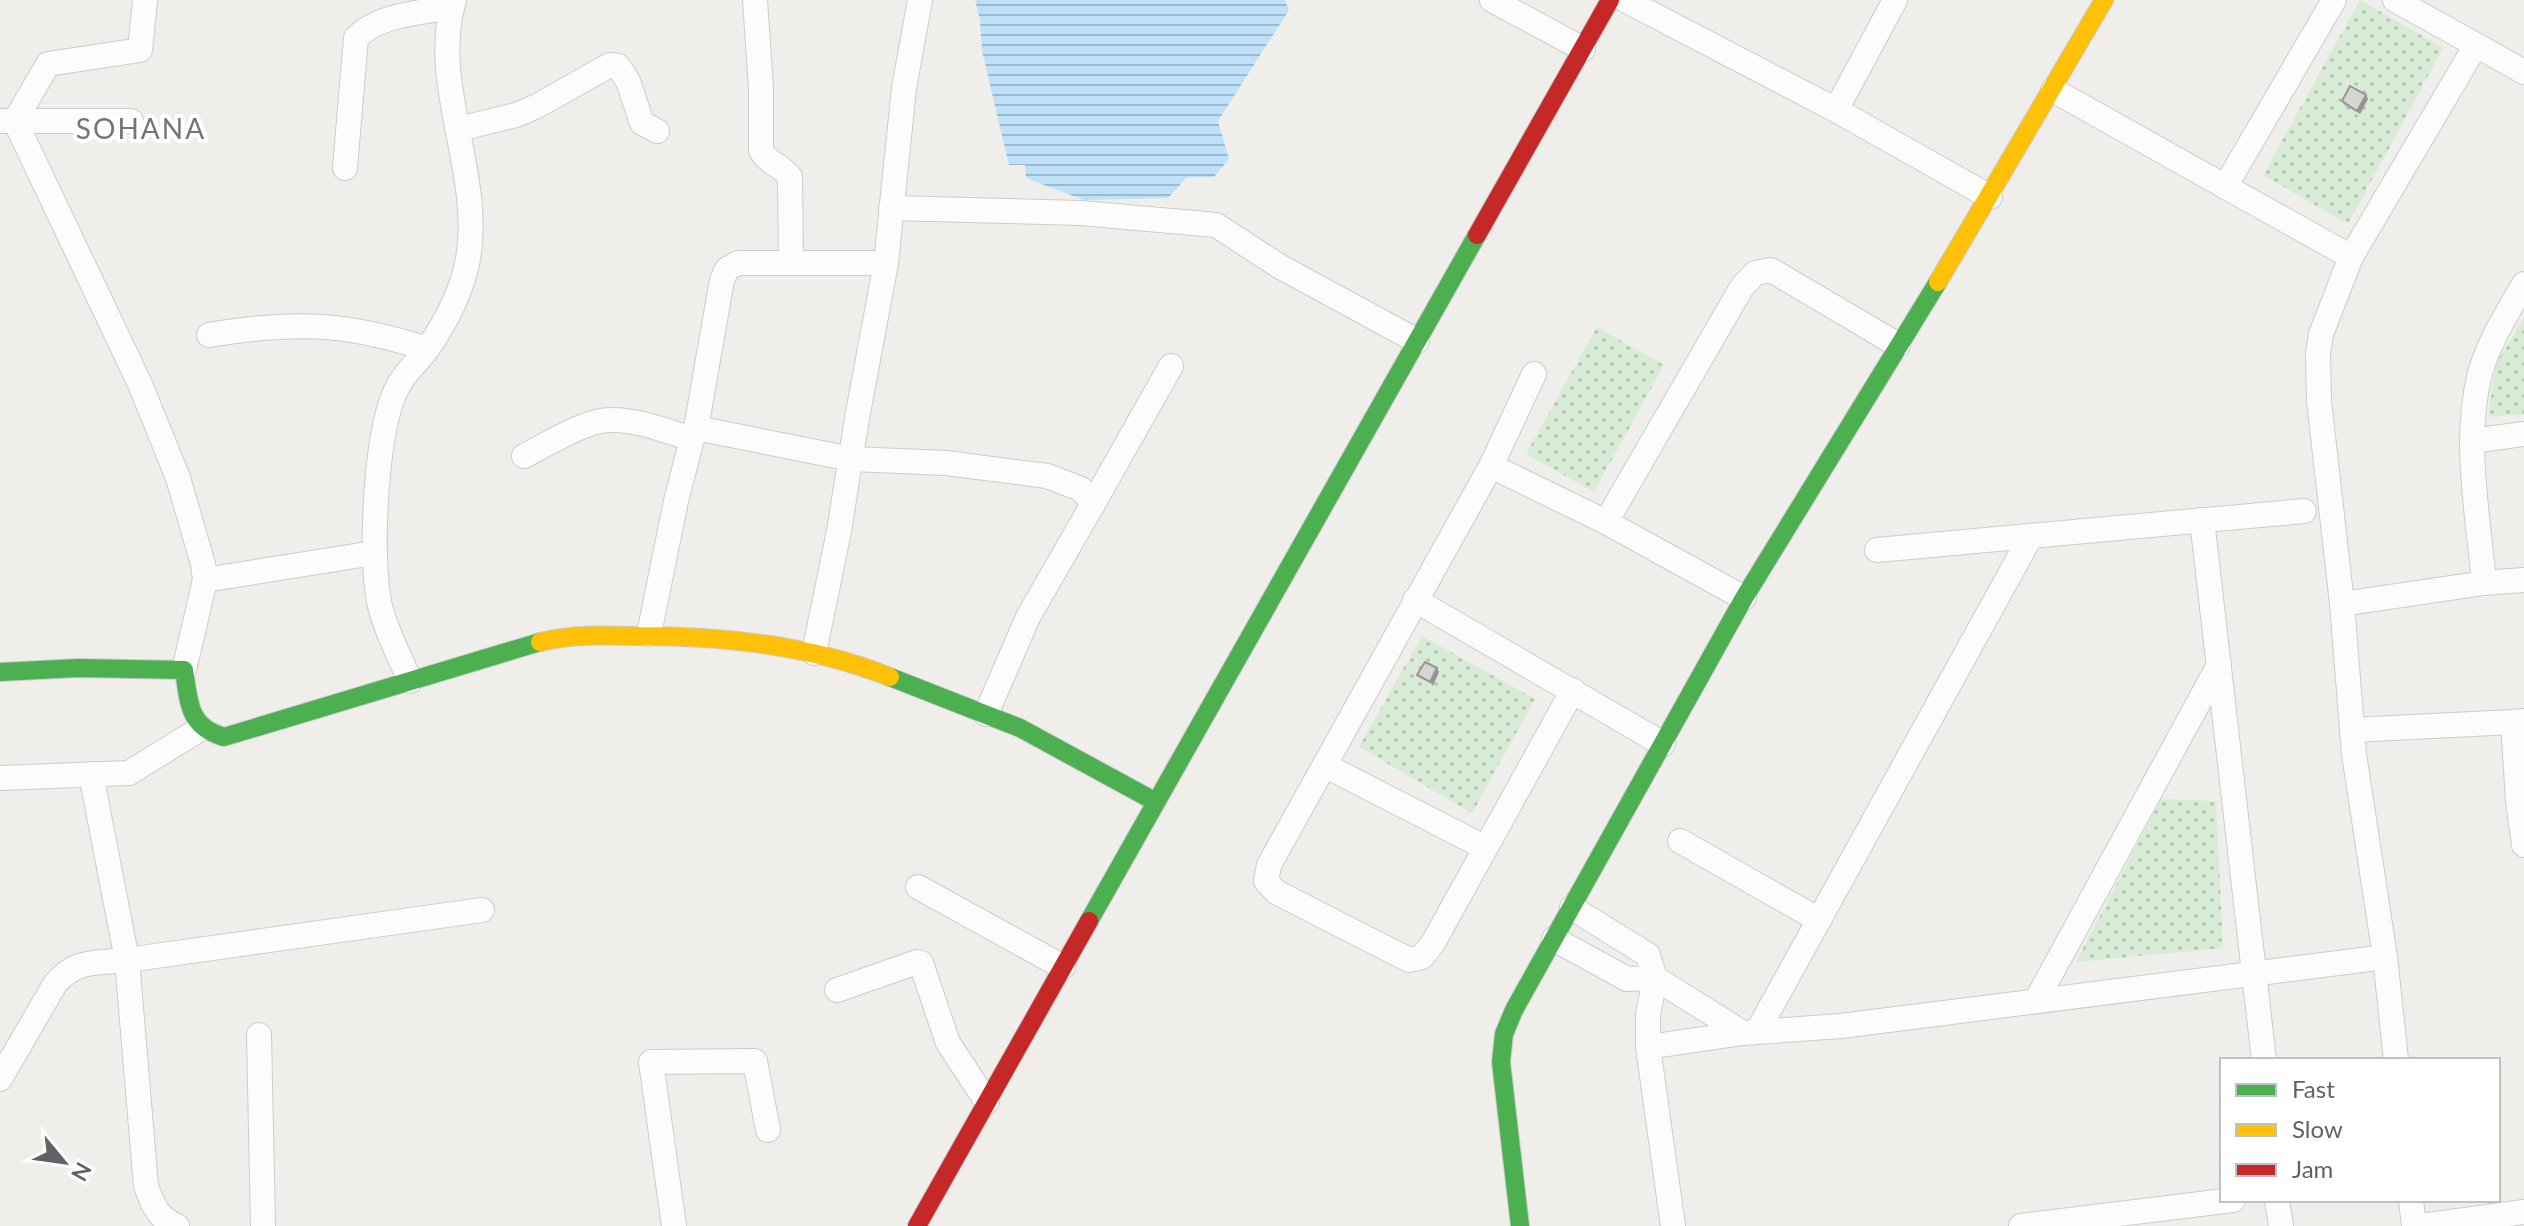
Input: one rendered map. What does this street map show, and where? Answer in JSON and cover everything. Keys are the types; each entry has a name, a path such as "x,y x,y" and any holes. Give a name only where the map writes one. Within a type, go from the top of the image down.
{"street":[{"path":"8,121 48,64 140,50 145,0"},
{"path":"755,0 761,88 761,150 765,158 784,168 790,177 791,262"},
{"path":"814,653 886,263 904,88 920,0"},
{"path":"1492,0 1583,49"},
{"path":"917,1226 1610,0"},
{"path":"1625,0 1836,110 1990,197"},
{"path":"1836,110 1895,0"},
{"path":"1520,1226 1501,1062 1504,1034 1514,1010 1744,598 1990,197 2104,0"},
{"path":"2225,187 2334,0"},
{"path":"2395,0 2524,72"},
{"path":"345,168 356,38 365,28 378,22 453,4 447,56 469,186 471,216 468,259 448,315 427,349 396,388 387,414 381,449 374,553 384,621 410,681"},
{"path":"2396,1058 2385,957 2352,730 2342,604 2319,401 2318,353 2330,307 2351,257 2476,45"},
{"path":"459,129 516,115 610,65 618,66 628,81 642,123 657,131"},
{"path":"2053,90 2351,257"},
{"path":"8,121 131,121"},
{"path":"8,121 140,384 178,478 205,580 184,670 194,717 200,729 210,735 224,737 526,645 570,635 649,634 758,642 856,663 1055,745 1156,802"},
{"path":"891,208 1081,213 1216,225 1279,266 1417,341"},
{"path":"649,634 676,501 694,434 722,280 727,269 738,263 886,263"},
{"path":"1606,522 1742,287 1755,273 1771,270 1898,345"},
{"path":"2484,583 2472,441 2480,373 2492,342 2524,284"},
{"path":"209,335 279,326 331,325 390,336 427,349"},
{"path":"986,714 1028,617 1171,366"},
{"path":"1534,374 1491,466 1269,865 1266,881 1276,892 1409,960 1422,957 1433,943 1573,690"},
{"path":"524,456 595,422 611,420 851,459 930,462 1047,476 1081,489 1093,504"},
{"path":"2472,441 2524,434"},
{"path":"1491,466 1606,522 1744,598"},
{"path":"1877,550 2304,511"},
{"path":"2202,520 2264,1058"},
{"path":"1750,1032 1819,920 2031,536"},
{"path":"205,580 374,553"},
{"path":"2342,604 2524,580"},
{"path":"1415,600 1663,744"},
{"path":"2036,1001 2219,665"},
{"path":"0,672 78,668 184,670"},
{"path":"2352,730 2519,722 2518,801 2524,845"},
{"path":"0,778 129,773 200,729"},
{"path":"1326,766 1484,847"},
{"path":"91,774 127,960 146,1186 153,1207 164,1220 177,1226"},
{"path":"1680,841 1819,920"},
{"path":"918,887 1063,967"},
{"path":"1572,908 1648,955 1655,978 1648,1015 1648,1047 1673,1226"},
{"path":"0,1079 43,1002 65,972 77,965 482,910"},
{"path":"1554,939 1627,979 1655,978 1750,1032"},
{"path":"1648,1047 1750,1032 1841,1026 2385,957"},
{"path":"837,990 921,963 948,1043 987,1102"},
{"path":"259,1035 263,1226"},
{"path":"674,1226 651,1062 755,1061 768,1130"},
{"path":"2021,1226 2220,1202"},
{"path":"2277,1202 2281,1226"},
{"path":"2411,1202 2414,1226"},
{"path":"2421,1226 2524,1212"}],"green space":[{"path":"2360,0 2443,48 2348,224 2263,175"},
{"path":"2524,318 2524,414 2488,417 2496,363"},
{"path":"1597,327 1664,365 1594,492 1526,454"},
{"path":"1422,636 1535,699 1472,813 1359,747"},
{"path":"2161,799 2216,801 2223,948 2076,962"}],"water":[{"path":"975,0 1285,0 1289,10 1218,121 1229,159 1214,177 1187,177 1168,198 1084,200 1026,178 1025,165 1009,165 982,51"}],"building":[{"path":"2350,86 2366,95 2357,111 2342,101"},
{"path":"1425,662 1437,668 1430,682 1417,675"}],"traffic: fast":[{"path":"1089,921 1477,235"},
{"path":"1520,1226 1501,1062 1504,1034 1514,1010 1744,598 1938,282"},
{"path":"0,672 78,668 184,670 192,712 203,727 224,737 540,642"},
{"path":"890,677 1020,728 1156,802"}],"traffic: slow":[{"path":"1938,282 2104,0"},
{"path":"540,642 600,635 669,636 766,644 829,657 890,677"}],"traffic: jam":[{"path":"1477,235 1610,0"},
{"path":"917,1226 1089,921"}],"district":[{"name":"SOHANA","path":"141,128"}]}
